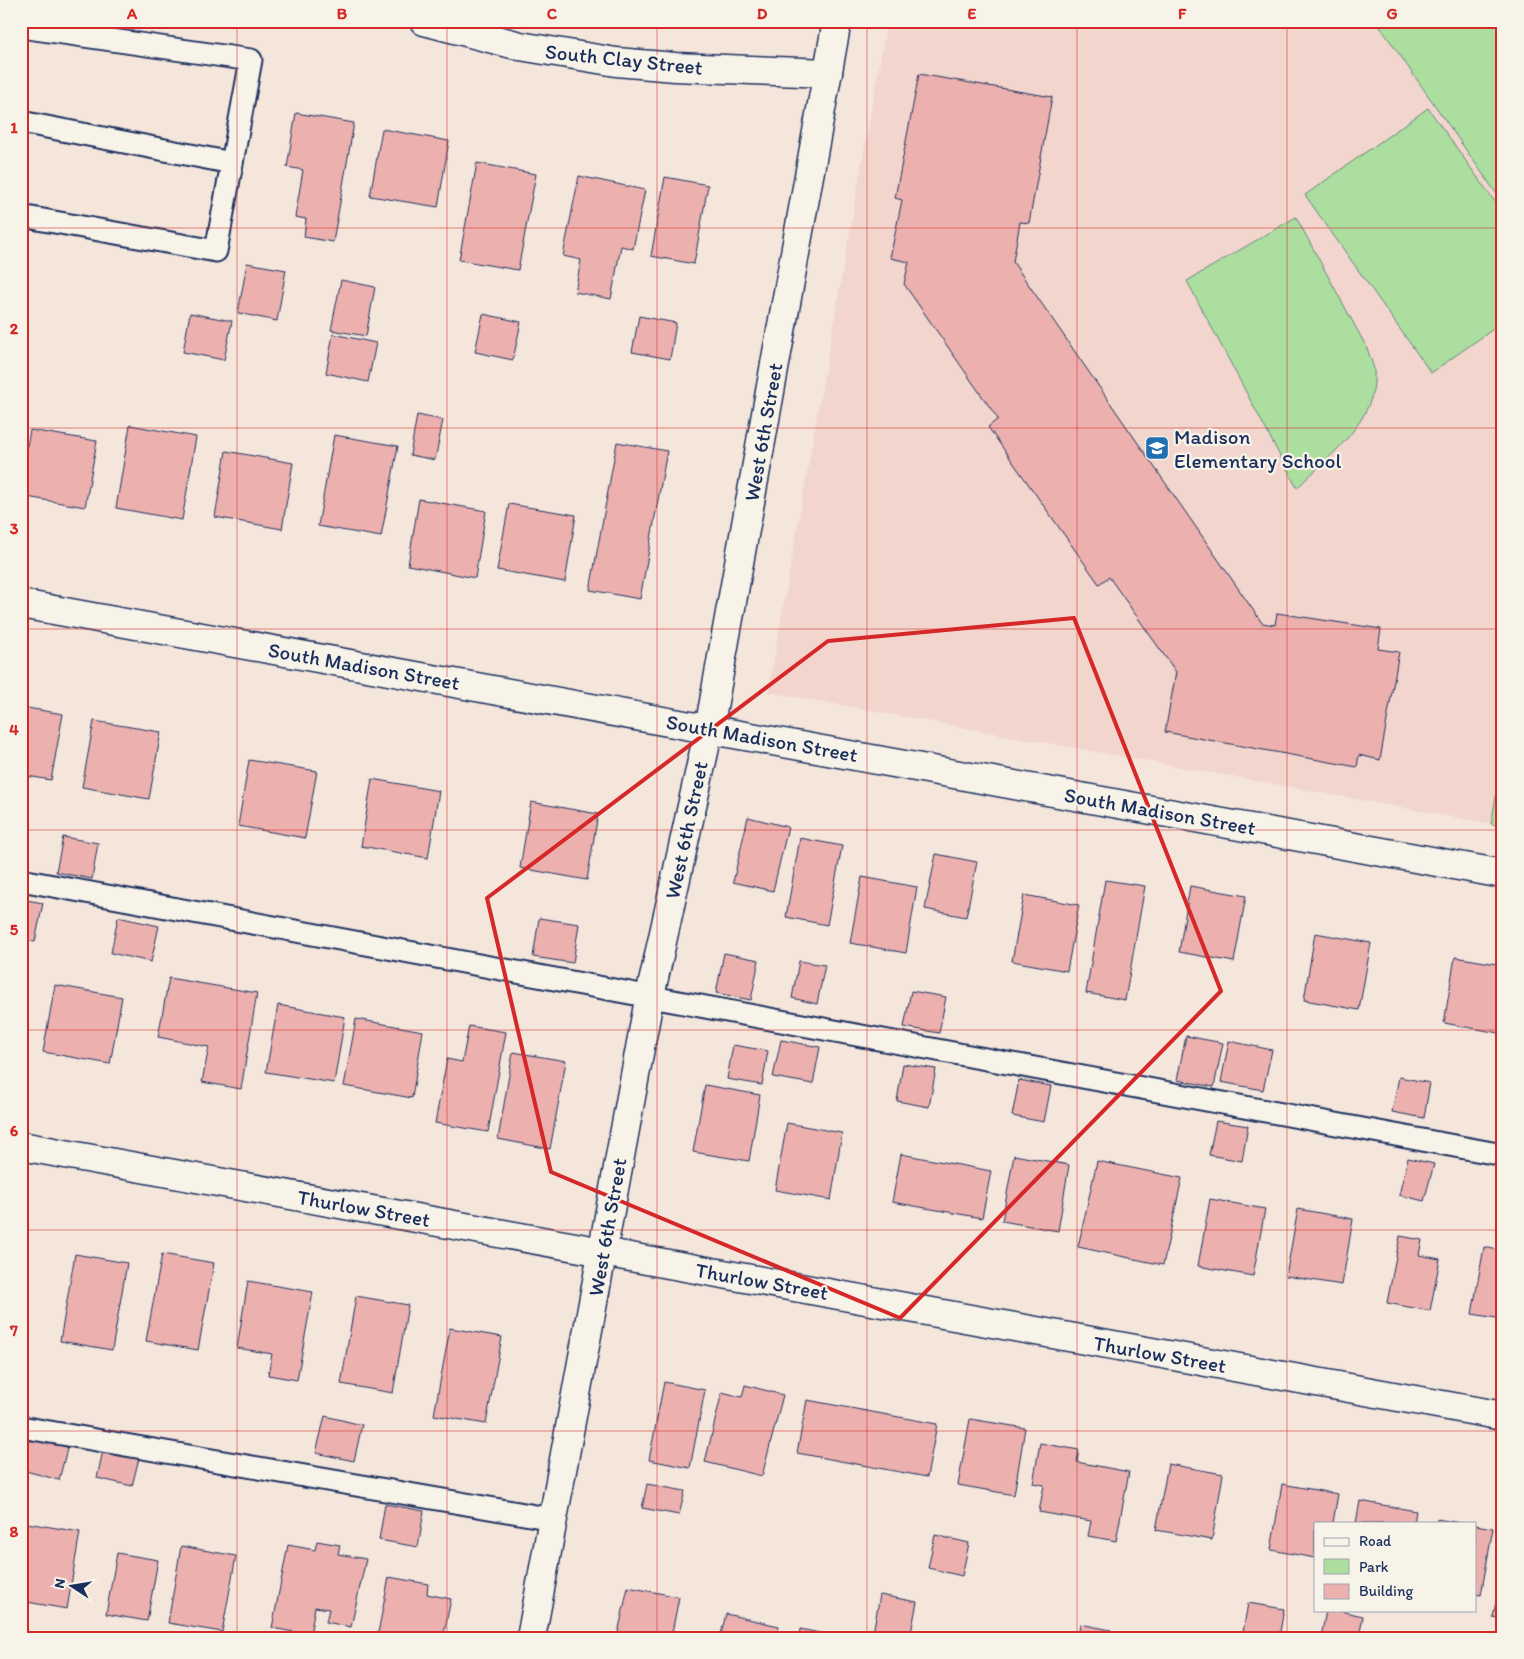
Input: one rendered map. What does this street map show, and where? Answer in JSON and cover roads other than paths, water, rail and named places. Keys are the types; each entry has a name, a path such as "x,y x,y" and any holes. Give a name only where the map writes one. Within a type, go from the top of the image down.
{"street":[{"name":"South Clay Street","path":"424,21 520,46 616,62 675,67 828,73"},
{"name":"West 6th Street","path":"532,1638 650,996 709,729 837,21"},
{"name":"South Madison Street","path":"21,604 1503,874"},
{"name":"Thurlow Street","path":"21,1146 1503,1416"}],"lane":[{"path":"21,27 251,60 216,251 21,216"},
{"path":"21,122 232,163"},
{"path":"21,880 1503,1155"},
{"path":"21,1427 553,1519"}],"place":[{"name":"Madison Elementary School","path":"1157,448"}]}
